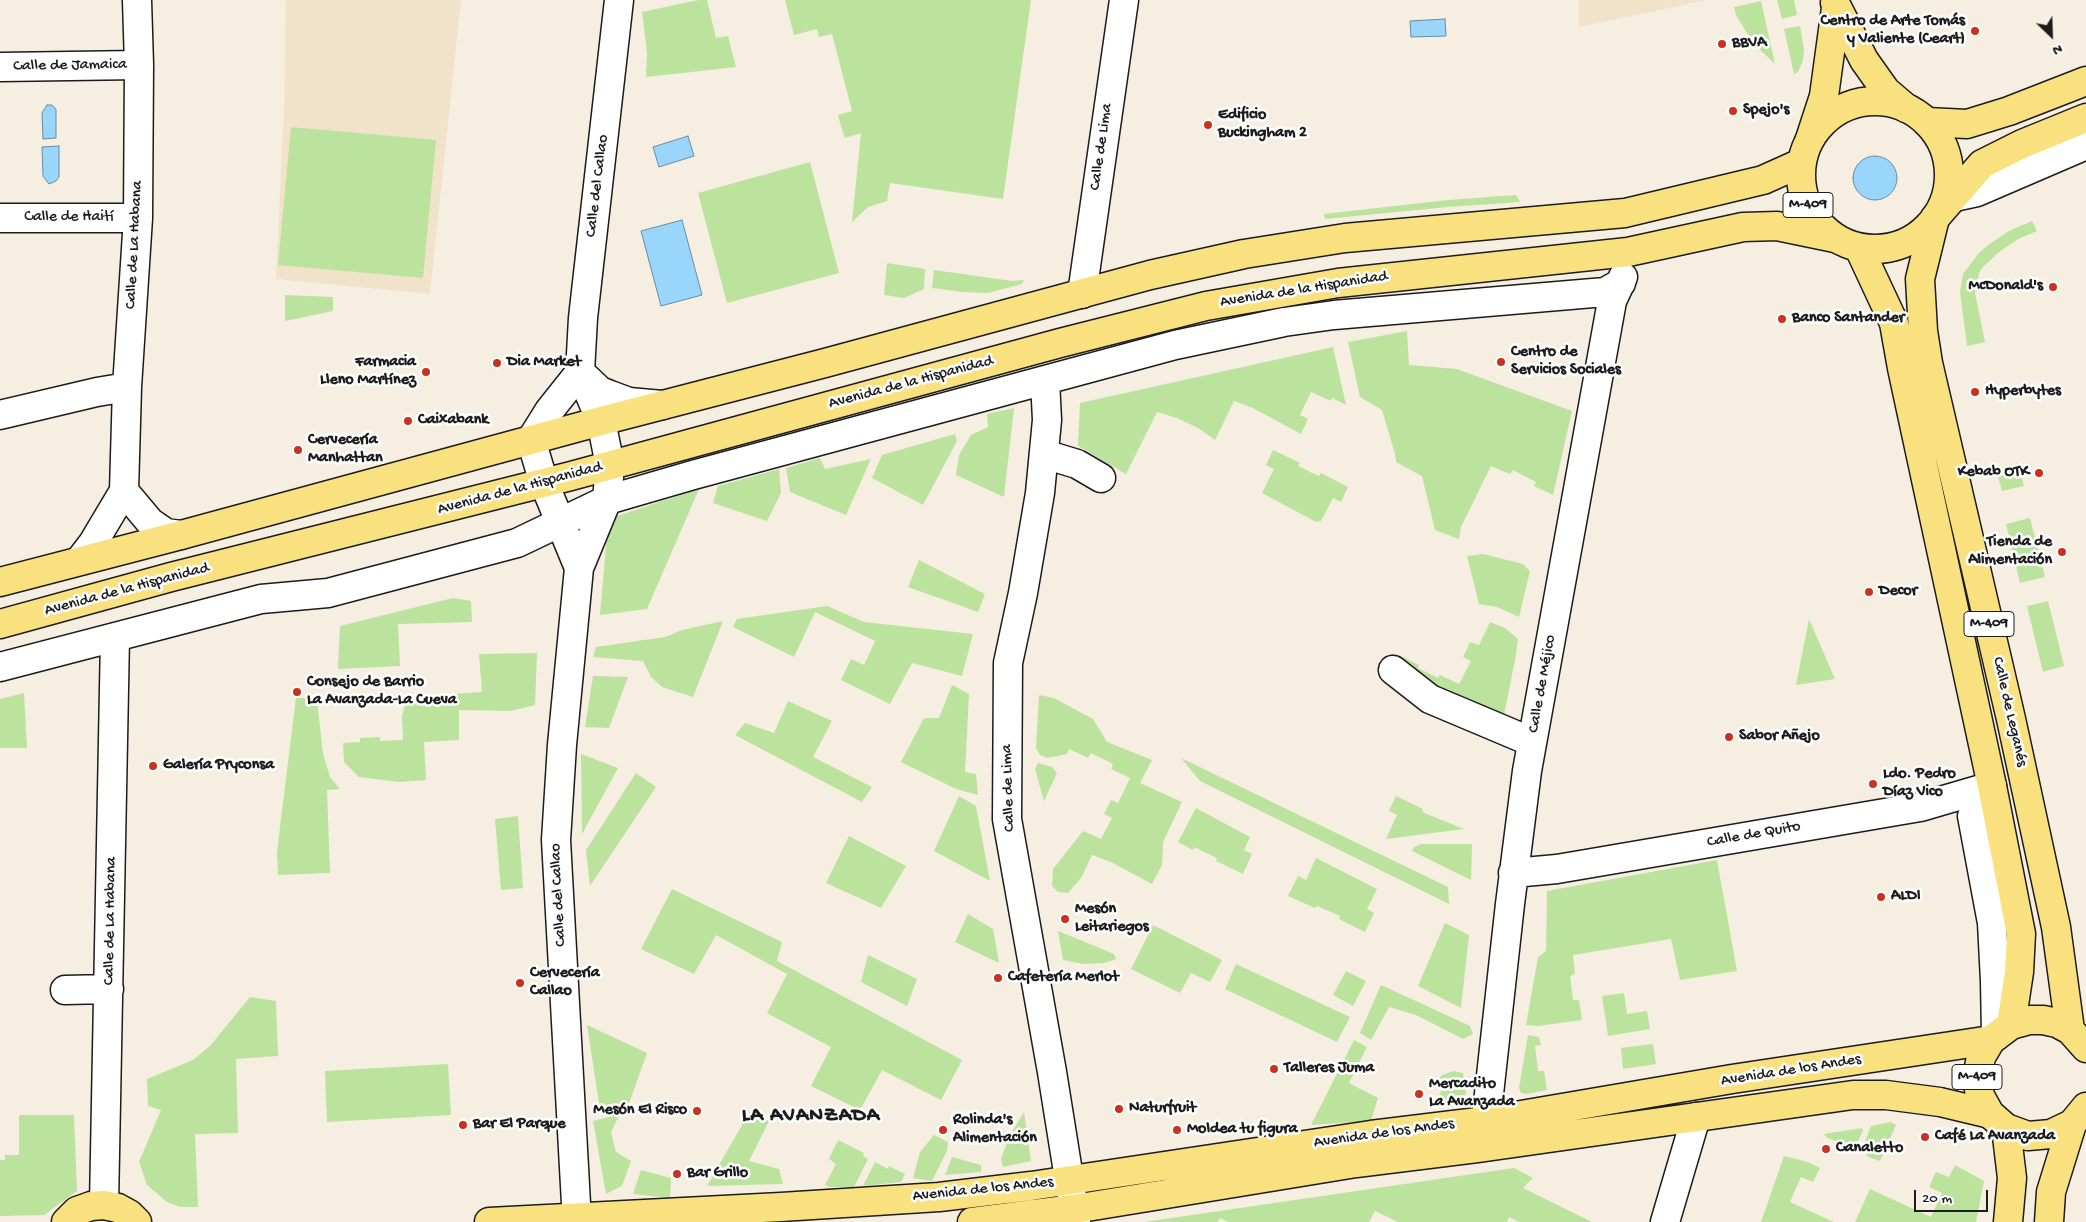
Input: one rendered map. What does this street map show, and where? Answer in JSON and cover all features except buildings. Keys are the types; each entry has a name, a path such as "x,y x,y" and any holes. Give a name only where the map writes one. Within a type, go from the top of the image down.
{"main road":[{"path":"1805,151 1824,96 1835,4"},
{"path":"1835,4 1864,60 1886,91 1917,115"},
{"path":"0,582 1150,275 1244,254 1345,238 1625,213 1763,180 1805,151 1821,124 1835,112 1852,105 1870,101 1888,102 1917,115 1967,124 2009,111 2086,81"},
{"name":"M-409","path":"1805,151 1802,192 1814,218 1847,243 1880,249 1901,244 1914,238 1935,218 1945,200 1949,179 1947,158 1940,139 1917,115"},
{"path":"1935,218 1982,164 2022,144 2086,118"},
{"name":"Calle de Leganés","path":"1935,218 1920,279 1924,339 2056,927 2078,1039"},
{"name":"Avenida de la Hispanidad","path":"0,624 180,575 544,483 1060,343 1206,306 1338,283 1628,252 1743,227 1777,226 1847,243"},
{"name":"Calle de Leganés","path":"1847,243 1894,323 1992,786 2020,934 2019,972 1999,1034"},
{"name":"M-409","path":"2008,1222 2012,1178 1998,1121 1980,1096 1977,1077 1981,1057 1999,1034 2029,1020 2058,1023 2078,1039"},
{"name":"Avenida de los Andes","path":"972,1222 1075,1215 1356,1163 1477,1130 1732,1079 1999,1034"},
{"name":"Avenida de los Andes","path":"489,1222 577,1220 939,1197 1371,1135 1696,1117 1853,1096 1886,1095 1940,1102 1998,1121 2028,1136 2051,1134 2079,1115"},
{"path":"2049,1222 2051,1192 2079,1115"},
{"path":"66,1222 77,1211 90,1206 104,1204 118,1208 129,1214 137,1222"}],"street":[{"name":"Calle de La Habana","path":"80,560 93,543 124,491 127,388 138,218 139,65 137,0"},
{"name":"Calle del Callao","path":"577,1220 556,840 562,745 579,568 608,500 610,465 601,421 580,372 585,299 619,0"},
{"name":"Calle de Lima","path":"1082,294 1124,0"},
{"name":"Calle de Jamaica","path":"0,67 139,65"},
{"path":"1954,197 1977,192 2086,145"},
{"name":"Calle de Haití","path":"0,218 138,218"},
{"name":"Calle de Méjico","path":"1477,1130 1532,742 1612,301 1621,283 1628,252"},
{"name":"Avenida de la Hispanidad","path":"0,667 261,599 328,594 517,543 608,500 693,475 1175,345 1284,322 1334,315 1605,292 1621,283"},
{"path":"531,440 549,411 580,372 600,391 610,395 629,402 664,405"},
{"name":"Calle de Lima","path":"1045,381 1047,420 1044,454 1023,593 1008,663 1007,818 1075,1215"},
{"path":"0,415 97,392 127,388"},
{"name":"Calle del Callao","path":"531,440 544,483 579,568"},
{"path":"1044,454 1077,464 1101,478"},
{"path":"124,491 150,522 166,533 181,535"},
{"name":"Calle de La Habana","path":"104,1204 115,637"},
{"path":"1392,670 1430,699 1532,742"},
{"name":"Calle de Quito","path":"1514,873 1557,870 1920,807 1992,786"},
{"path":"65,990 109,989"},
{"path":"1665,1222 1696,1117"},
{"path":"1996,1222 2012,1178"}],"shaded area":[{"path":"286,0 461,0 430,294 276,279 284,108"},
{"path":"1579,0 1707,0 1579,27"}],"green space":[{"path":"698,0 707,0 716,38 728,36 736,67 646,77 647,53 642,12"},
{"path":"785,0 1031,0 1003,199 890,183 887,201 868,207 852,222 861,133 845,138 840,123 838,115 852,111 832,34 819,37 817,29 794,35"},
{"path":"1777,0 1794,0 1797,15 1782,19"},
{"path":"1761,1 1775,64 1753,43 1736,15 1734,7"},
{"path":"1800,26 1804,50 1803,60 1798,72 1794,74 1784,29"},
{"path":"291,127 436,140 423,278 278,265"},
{"path":"810,162 839,273 727,303 698,193"},
{"path":"1516,195 1520,202 1325,219 1324,214 1448,200"},
{"path":"2032,221 2037,231 2018,239 1999,252 1979,273 1975,293 1985,342 1967,346 1960,292 1963,274 1979,253 1988,245 2009,231"},
{"path":"887,263 925,269 924,289 904,298 884,295"},
{"path":"934,270 1012,281 1024,280 1022,284 988,293 963,292 932,288"},
{"path":"285,295 333,297 333,311 285,321"},
{"path":"1407,331 1409,365 1457,369 1572,411 1553,495 1534,486 1536,482 1513,470 1510,474 1491,466 1461,527 1459,539 1435,530 1422,476 1396,462 1382,410 1360,397 1348,342"},
{"path":"1333,347 1346,405 1332,398 1331,401 1311,392 1300,415 1308,419 1301,434 1253,408 1234,401 1215,440 1198,428 1177,418 1157,412 1126,474 1078,446 1080,403"},
{"path":"1014,408 1004,497 956,475 959,455 971,435 988,427 987,414"},
{"path":"955,434 957,441 923,505 872,478 882,455"},
{"path":"1273,450 1300,463 1298,466 1319,476 1321,473 1348,487 1341,502 1333,498 1321,521 1316,522 1262,493 1274,469 1266,465"},
{"path":"820,458 825,469 871,459 846,515 790,492 786,468"},
{"path":"2018,463 2024,486 2002,491 1996,469"},
{"path":"779,469 781,493 767,521 713,503 718,486"},
{"path":"699,489 647,609 600,615 607,534 617,516"},
{"path":"2030,518 2045,577 2020,583 2006,524"},
{"path":"1483,554 1523,564 1530,571 1519,617 1497,607 1479,604 1467,556"},
{"path":"919,560 985,594 978,612 908,587"},
{"path":"453,598 471,601 472,622 398,624 400,666 338,669 340,626"},
{"path":"2048,601 2064,666 2043,672 2027,606"},
{"path":"827,606 864,622 973,634 962,676 912,663 890,704 841,680 851,659 864,665 875,641 815,612 794,657 733,627 737,619"},
{"path":"1809,619 1835,679 1796,685"},
{"path":"723,621 693,697 662,687 651,677 643,661 593,657 596,647 665,637 682,630"},
{"path":"1490,622 1505,628 1518,639 1503,720 1409,677 1401,656 1419,665 1418,668 1438,678 1440,675 1459,684 1471,661 1463,657 1470,642 1479,645"},
{"path":"537,653 535,705 510,711 459,710 459,740 424,742 426,780 399,782 359,777 344,762 343,743 360,742 360,738 380,737 380,741 403,740 402,716 407,697 482,692 479,654"},
{"path":"593,676 628,677 609,728 585,727"},
{"path":"952,685 969,694 965,772 976,774 978,795 956,789 901,762 924,718 939,718"},
{"path":"24,693 27,748 0,748 0,699"},
{"path":"1039,695 1054,698 1093,719 1107,742 1152,760 1140,783 1182,802 1163,842 1162,865 1152,884 1111,862 1092,855 1081,878 1068,893 1058,892 1052,886 1053,869 1083,831 1101,839 1112,818 1104,814 1111,800 1118,803 1130,778 1111,769 1113,764 1091,753 1088,758 1069,749 1067,754 1058,756 1047,758 1040,755 1036,748"},
{"path":"296,697 317,700 323,754 330,777 340,789 327,790 330,873 278,875 277,852"},
{"path":"788,701 832,721 813,757 872,787 862,802 735,735 745,723 774,733"},
{"path":"581,754 618,768 582,834"},
{"path":"1181,758 1448,887 1449,904 1200,781"},
{"path":"1038,763 1052,767 1057,773 1044,801 1035,769"},
{"path":"636,773 656,787 590,886 586,850"},
{"path":"959,796 976,806 990,881 934,851"},
{"path":"1396,796 1423,809 1422,812 1464,829 1386,839 1397,815 1389,811"},
{"path":"1196,808 1250,837 1244,850 1252,854 1243,874 1216,861 1217,858 1194,847 1193,850 1178,842"},
{"path":"518,816 523,888 501,890 495,819"},
{"path":"849,836 906,866 881,908 826,883"},
{"path":"1421,844 1472,844 1471,880 1412,851 1414,847"},
{"path":"1316,858 1377,889 1367,909 1374,913 1365,932 1339,919 1340,916 1317,906 1315,908 1288,896 1298,876 1306,880"},
{"path":"1717,860 1737,971 1680,980 1671,939 1573,955 1575,974 1570,976 1573,1000 1579,1000 1582,1020 1538,1026 1526,1025 1538,957 1546,951 1547,891"},
{"path":"672,889 782,942 777,961 962,1060 941,1100 882,1070 860,1110 811,1086 831,1047 767,1013 787,974 716,935 694,974 641,949"},
{"path":"968,914 993,929 999,963 955,942"},
{"path":"1445,923 1469,935 1461,1008 1418,986"},
{"path":"1153,925 1222,960 1210,982 1191,973 1180,993 1131,969"},
{"path":"1058,931 1114,954 1116,959 1104,963 1084,964 1063,960"},
{"path":"868,955 917,979 907,1006 861,982"},
{"path":"1236,964 1350,1017 1337,1042 1225,989"},
{"path":"1346,971 1366,981 1353,1006 1333,995"},
{"path":"1381,985 1470,1026 1473,1034 1463,1039 1416,1015 1389,1007 1371,1040 1360,1033"},
{"path":"1624,993 1627,1014 1647,1011 1650,1029 1608,1036 1602,996"},
{"path":"250,997 276,1001 278,1056 236,1059 238,1133 195,1134 198,1207 180,1207 167,1202 147,1185 139,1162 161,1110 148,1106 147,1079 193,1060 210,1046"},
{"path":"587,1025 647,1053 628,1106 600,1110"},
{"path":"1528,1035 1539,1037 1541,1045 1535,1046 1538,1071 1544,1071 1547,1090 1526,1094 1521,1093 1519,1088"},
{"path":"1354,1040 1367,1047 1349,1083 1378,1098 1371,1121 1311,1125"},
{"path":"1653,1044 1656,1064 1623,1069 1621,1048"},
{"path":"448,1064 451,1115 327,1122 325,1071"},
{"path":"1453,1071 1463,1073 1466,1093 1462,1101 1435,1106 1443,1086 1437,1081 1442,1075"},
{"path":"750,1111 769,1121 749,1161 779,1169 783,1184 707,1186"},
{"path":"1024,1112 1031,1161 1003,1167 1001,1159 1009,1137"},
{"path":"620,1114 611,1132 616,1152 631,1161 622,1186 606,1194 593,1121"},
{"path":"19,1115 74,1115 77,1191 44,1215 0,1216 0,1160 5,1160 5,1155 19,1155"},
{"path":"1891,1122 1896,1125 1880,1161 1868,1157 1863,1146 1871,1126"},
{"path":"1862,1128 1863,1131 1855,1147 1827,1138 1824,1134"},
{"path":"934,1135 948,1142 947,1151 932,1181 913,1178 920,1152"},
{"path":"838,1140 864,1153 863,1156 868,1159 854,1187 830,1187 825,1185 836,1164 829,1159"},
{"path":"1784,1156 1808,1162 1820,1168 1813,1182 1801,1177 1790,1202 1834,1222 1761,1222"},
{"path":"952,1157 981,1165 981,1172 945,1175"},
{"path":"875,1162 888,1169 889,1166 905,1174 901,1182 863,1186"},
{"path":"1955,1165 1984,1181 1976,1222 1855,1222 1870,1189 1931,1217 1942,1193 1929,1187 1936,1172 1949,1177"},
{"path":"1514,1168 1533,1178 1523,1188 1592,1222 1519,1222 1509,1217 1507,1222 1398,1222 1375,1211 1369,1222 1228,1222 1220,1218 1218,1222 1144,1222"},
{"path":"641,1170 671,1178 670,1198 633,1194"}],"water":[{"path":"1445,19 1446,36 1411,37 1410,21"},
{"path":"47,105 52,105 56,109 56,138 43,139 42,113"},
{"path":"688,136 694,156 659,167 653,147"},
{"path":"59,146 59,177 56,181 49,184 43,176 42,147"},
{"path":"1879,156 1891,162 1896,169 1896,187 1891,194 1884,199 1871,200 1863,197 1856,190 1853,174 1856,166 1863,159"},
{"path":"682,220 702,295 661,306 641,231"}],"place":[{"name":"Centro de Arte Tomás y Valiente (Ceart)","path":"1975,31"},
{"name":"BBVA","path":"1722,44"},
{"name":"Spejo's","path":"1733,111"},
{"name":"Edificio Buckingham 2","path":"1208,125"},
{"name":"McDonald's","path":"2053,287"},
{"name":"Banco Santander","path":"1782,319"},
{"name":"Centro de Servicios Sociales","path":"1501,362"},
{"name":"Dia Market","path":"497,363"},
{"name":"Farmacia Lleno Martínez","path":"426,372"},
{"name":"Hyperbytes","path":"1975,392"},
{"name":"Caixabank","path":"408,421"},
{"name":"Cervecería Manhattan","path":"298,450"},
{"name":"Kebab OTK","path":"2039,473"},
{"name":"Tienda de Alimentación","path":"2062,552"},
{"name":"Decor","path":"1869,592"},
{"name":"Consejo de Barrio La Avanzada-La Cueva","path":"297,692"},
{"name":"Sabor Añejo","path":"1729,737"},
{"name":"Galería Pryconsa","path":"153,766"},
{"name":"Ldo. Pedro Díaz Vico","path":"1873,784"},
{"name":"ALDI","path":"1881,897"},
{"name":"Mesón Leitariegos","path":"1065,919"},
{"name":"Cafetería Merlot","path":"998,978"},
{"name":"Cervecería Callao","path":"520,983"},
{"name":"Talleres Juma","path":"1274,1069"},
{"name":"Mercadito La Avanzada","path":"1419,1094"},
{"name":"Naturfruit","path":"1119,1109"},
{"name":"Mesón El Risco","path":"697,1111"},
{"name":"Bar El Parque","path":"463,1125"},
{"name":"Rolinda's Alimentación","path":"943,1130"},
{"name":"Moldea tu figura","path":"1177,1130"},
{"name":"Café La Avanzada","path":"1925,1137"},
{"name":"Canaletto","path":"1826,1149"},
{"name":"Bar Grillo","path":"677,1174"}],"district":[{"name":"LA AVANZADA","path":"811,1117"}]}
